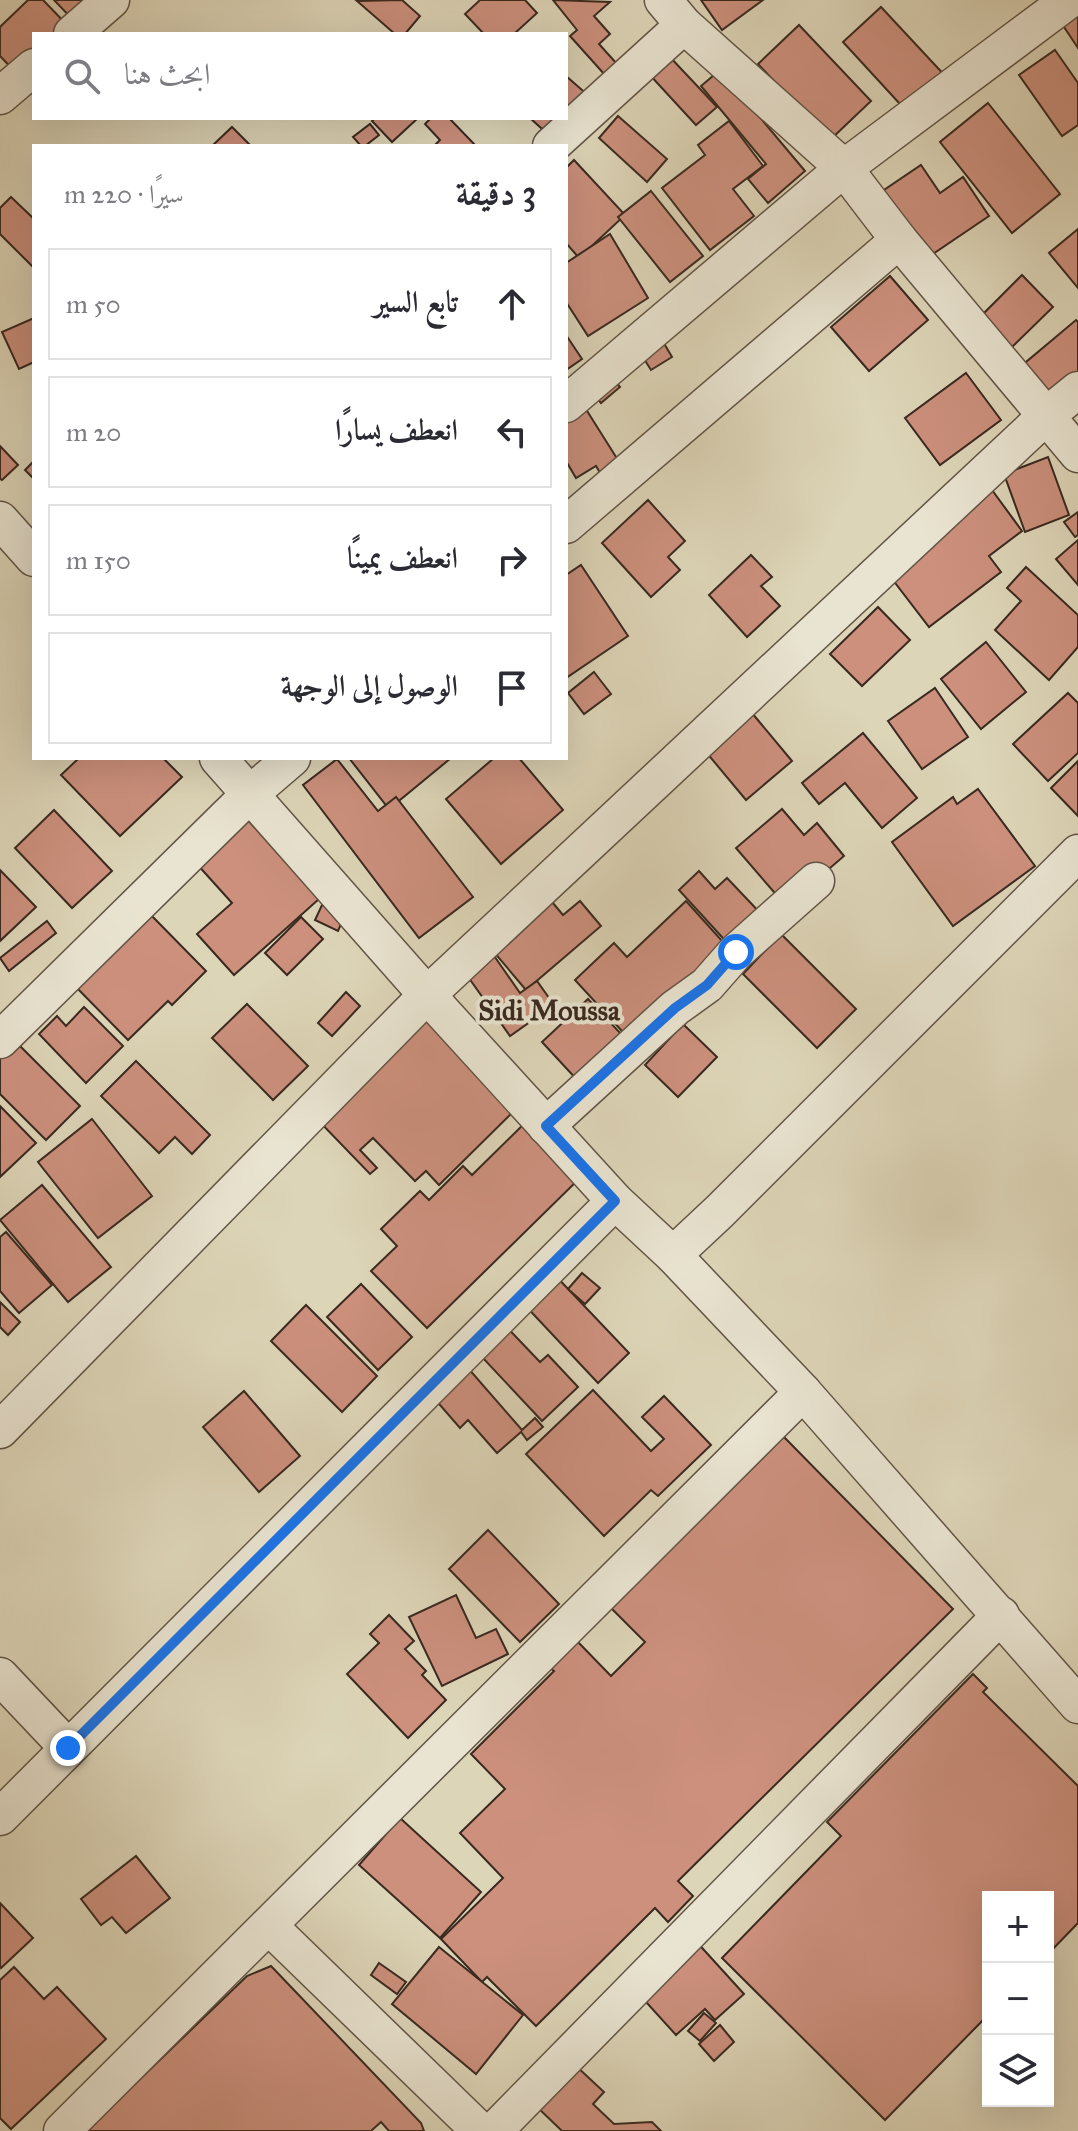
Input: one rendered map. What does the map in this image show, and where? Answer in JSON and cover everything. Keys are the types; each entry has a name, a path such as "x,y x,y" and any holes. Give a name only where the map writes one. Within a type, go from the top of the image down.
{"street":[{"path":"74,32 111,0"},
{"path":"568,402 844,168 1069,0"},
{"path":"553,144 673,12 844,168 899,240 1078,454"},
{"path":"0,96 32,69"},
{"path":"568,523 899,240"},
{"path":"0,1430 427,995 1047,415 1078,390"},
{"path":"0,520 32,556"},
{"path":"220,760 427,995 615,1201 673,1255 803,1392 1078,1705"},
{"path":"0,1040 250,794 290,760"},
{"path":"673,1255 1078,853"},
{"path":"546,1126 675,1008 707,985 736,952 816,881"},
{"path":"0,1817 615,1201"},
{"path":"62,2131 803,1392"},
{"path":"494,2131 1001,1615"},
{"path":"0,1676 68,1748"},
{"path":"269,1926 480,2131"}],"building":[{"path":"28,0 43,0 72,30 32,32 32,68 21,78 0,56 0,27"},
{"path":"54,0 102,0 77,24"},
{"path":"402,0 420,16 407,32 393,32 357,1"},
{"path":"480,0 525,0 537,13 516,32 482,32 465,14"},
{"path":"553,0 610,2 594,16 610,34 599,44 617,64 605,75 570,36 577,30"},
{"path":"701,0 763,0 722,30"},
{"path":"881,7 949,80 911,116 843,42"},
{"path":"1078,14 1078,48 1062,24"},
{"path":"799,25 871,101 830,140 758,64"},
{"path":"1055,50 1078,83 1078,125 1062,136 1019,75"},
{"path":"669,56 717,107 696,125 649,74"},
{"path":"720,70 805,171 768,203 748,179 766,164 701,86"},
{"path":"568,78 589,96 568,120"},
{"path":"988,103 1060,194 1012,233 940,142"},
{"path":"618,116 667,159 647,182 599,138"},
{"path":"373,120 416,120 392,142"},
{"path":"429,120 451,120 474,144 436,144 440,140 425,124"},
{"path":"532,120 568,120 552,138"},
{"path":"729,121 763,166 733,189 754,216 710,250 662,188 705,155 698,145"},
{"path":"370,124 379,135 368,144 359,144 353,137"},
{"path":"232,127 249,144 214,144"},
{"path":"574,160 625,215 579,258 568,245 568,166"},
{"path":"921,165 940,193 963,177 989,216 927,258 881,192"},
{"path":"651,191 703,256 670,282 618,217"},
{"path":"11,197 32,217 32,266 0,234 0,208"},
{"path":"1078,229 1078,288 1049,253"},
{"path":"610,234 648,298 588,336 568,305 568,262"},
{"path":"1022,275 1053,307 1010,349 979,318"},
{"path":"890,276 928,320 869,371 831,327"},
{"path":"32,319 32,363 19,369 2,332"},
{"path":"1076,320 1078,388 1048,413 1014,372"},
{"path":"627,332 659,335 672,357 651,370"},
{"path":"568,338 582,359 568,369"},
{"path":"605,369 620,387 601,403 586,385"},
{"path":"966,373 1001,420 940,465 905,418"},
{"path":"577,395 628,476 609,488 596,466 576,478 568,464 568,402"},
{"path":"0,446 18,465 2,480 0,479"},
{"path":"1048,457 1069,515 1025,532 1004,474"},
{"path":"32,463 32,477 25,470"},
{"path":"992,490 1022,531 989,556 1001,572 929,627 886,571"},
{"path":"648,500 685,541 668,557 680,570 651,597 602,543"},
{"path":"1078,512 1078,535 1075,537 1064,522"},
{"path":"1078,540 1078,585 1056,559"},
{"path":"751,555 772,577 761,586 780,606 747,637 709,595"},
{"path":"581,565 628,636 568,677 568,574"},
{"path":"1026,567 1078,615 1078,647 1049,680 995,630 1021,601 1007,588"},
{"path":"878,607 910,640 862,686 830,654"},
{"path":"986,642 1026,692 981,729 941,679"},
{"path":"594,672 611,694 584,714 568,693"},
{"path":"935,688 968,737 922,769 888,721"},
{"path":"1068,693 1078,703 1078,753 1048,781 1013,744"},
{"path":"752,713 792,761 746,800 706,752"},
{"path":"863,733 917,798 882,828 845,783 819,804 802,783"},
{"path":"77,760 165,760 182,777 120,836 61,775"},
{"path":"338,760 378,811 396,797 473,897 419,938 303,785"},
{"path":"351,760 449,760 389,809"},
{"path":"492,760 521,760 563,810 501,864 446,799"},
{"path":"1078,761 1078,816 1051,788"},
{"path":"978,789 1035,866 953,926 892,842 953,797 957,804"},
{"path":"237,808 319,899 234,975 197,934 232,903 187,853"},
{"path":"782,809 804,835 817,823 844,856 786,906 736,848"},
{"path":"54,810 112,871 72,908 15,848"},
{"path":"0,870 36,907 0,941"},
{"path":"699,871 715,889 727,878 765,918 732,948 679,890"},
{"path":"547,896 563,915 580,901 601,926 526,990 488,945"},
{"path":"686,901 732,952 633,1043 575,980 614,943 627,957"},
{"path":"322,905 345,915 338,931 315,920"},
{"path":"147,911 206,971 172,1005 168,1001 128,1040 74,985"},
{"path":"301,917 323,939 287,975 265,953"},
{"path":"47,921 56,933 9,971 0,958"},
{"path":"781,934 856,1009 817,1048 743,974"},
{"path":"481,937 520,993 537,981 554,1005 510,1036 454,957"},
{"path":"346,992 360,1006 332,1036 318,1023"},
{"path":"588,999 638,1052 592,1096 542,1042"},
{"path":"247,1004 308,1066 273,1100 212,1038"},
{"path":"84,1007 123,1046 86,1083 39,1034 57,1016 66,1026"},
{"path":"425,1011 518,1107 439,1185 426,1171 415,1181 373,1138 360,1150 377,1168 370,1174 315,1117"},
{"path":"683,1024 717,1057 678,1097 645,1065"},
{"path":"11,1037 80,1106 46,1140 0,1094 0,1049"},
{"path":"136,1061 210,1135 192,1154 175,1137 159,1153 101,1096"},
{"path":"0,1106 36,1143 0,1177"},
{"path":"530,1118 585,1173 427,1328 371,1271 397,1246 381,1229 420,1191 429,1200 463,1166 472,1175"},
{"path":"92,1119 152,1196 98,1238 38,1162"},
{"path":"42,1185 111,1267 68,1302 0,1220"},
{"path":"6,1232 52,1285 19,1313 0,1291 0,1237"},
{"path":"551,1271 629,1353 598,1383 520,1300"},
{"path":"582,1273 600,1288 585,1304 568,1289"},
{"path":"361,1284 412,1337 378,1370 327,1317"},
{"path":"0,1302 20,1322 8,1335 0,1327"},
{"path":"306,1305 377,1376 342,1412 271,1341"},
{"path":"496,1316 540,1362 548,1355 578,1387 542,1421 468,1342"},
{"path":"454,1352 522,1430 535,1418 543,1427 527,1440 521,1432 497,1453 468,1420 460,1428 420,1382"},
{"path":"593,1390 651,1451 664,1439 642,1417 664,1396 711,1445 658,1496 651,1490 604,1536 526,1454"},
{"path":"244,1391 300,1456 259,1492 203,1427"},
{"path":"783,1436 953,1609 678,1881 693,1896 668,1922 655,1908 536,2026 487,1977 482,1982 441,1939 503,1878 460,1833 505,1789 471,1754 554,1671 550,1668 577,1641 611,1676 645,1642 610,1607"},
{"path":"488,1530 559,1604 520,1642 449,1569"},
{"path":"456,1595 476,1638 496,1629 508,1654 442,1686 409,1617"},
{"path":"389,1615 414,1641 405,1649 426,1671 422,1675 446,1700 408,1738 347,1674 379,1643 370,1634"},
{"path":"973,1674 987,1688 983,1692 1078,1786 1078,1923 1054,1948 1054,1891 982,1891 982,2021 885,2120 722,1958 841,1836 827,1822"},
{"path":"400,1818 481,1892 440,1938 359,1865"},
{"path":"136,1856 170,1898 126,1933 112,1917 101,1925 81,1899"},
{"path":"0,1903 33,1938 1,1968 0,1966"},
{"path":"694,1939 744,1994 715,2020 705,2009 676,2035 637,1992"},
{"path":"439,1947 523,2015 476,2074 392,2004"},
{"path":"379,1963 406,1982 397,1994 371,1975"},
{"path":"271,1966 421,2123 424,2131 389,2131 381,2122 371,2131 86,2131 247,1976"},
{"path":"14,1967 44,1999 57,1987 106,2039 11,2129 0,2118 0,1980"},
{"path":"704,2013 716,2023 700,2041 688,2031"},
{"path":"720,2025 734,2042 714,2061 699,2044"},
{"path":"575,2065 604,2092 593,2104 614,2124 652,2122 661,2131 562,2131 536,2106"}],"district":[{"name":"Sidi Moussa","path":"549,1010"}],"route":[{"path":"68,1748 615,1201 546,1126 675,1008 707,985 736,952"}]}
